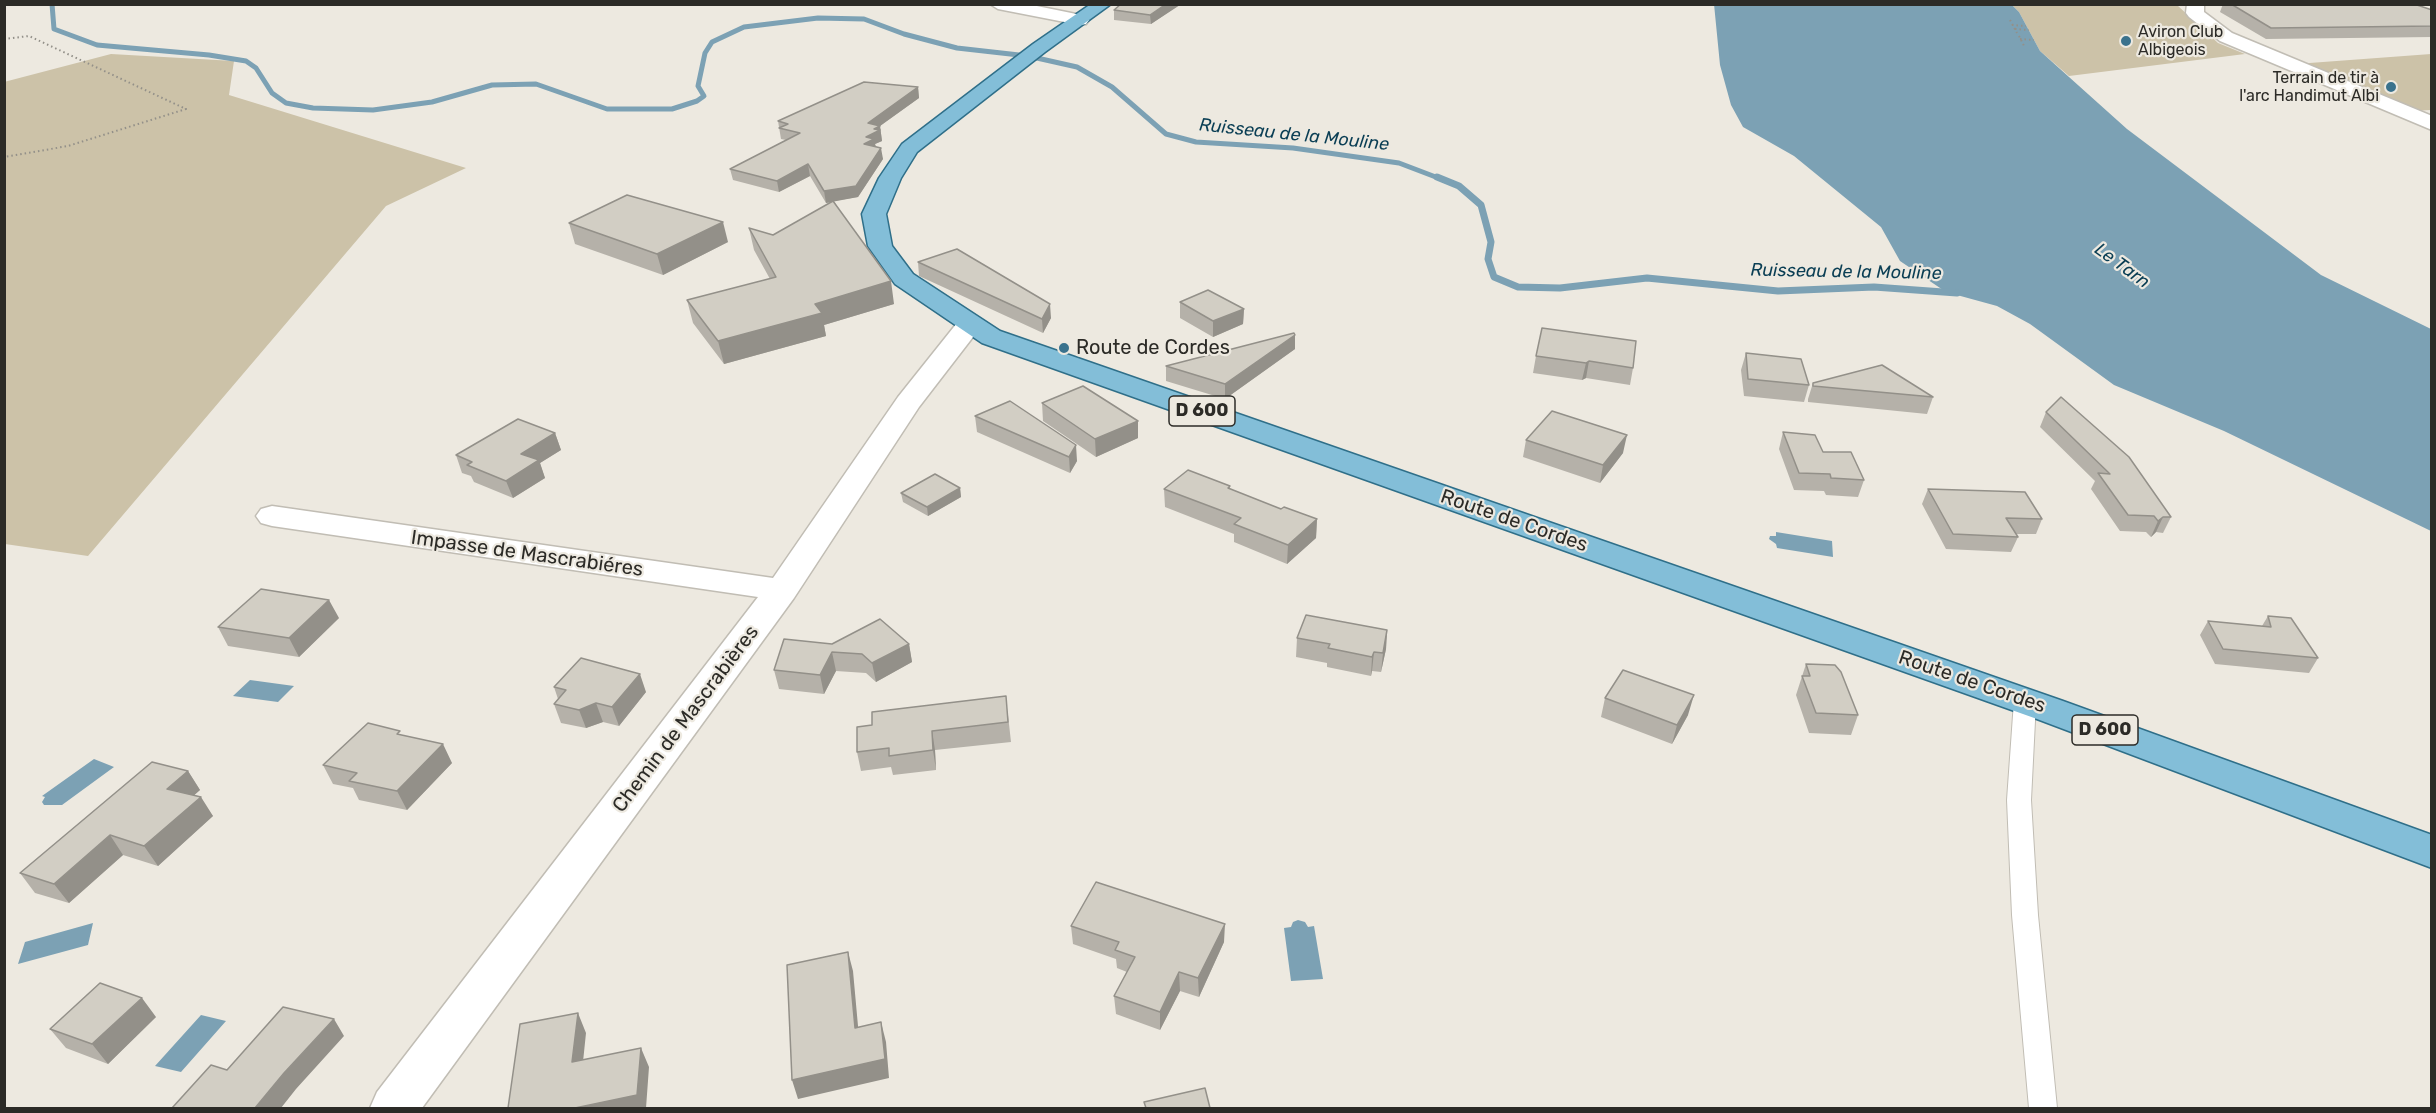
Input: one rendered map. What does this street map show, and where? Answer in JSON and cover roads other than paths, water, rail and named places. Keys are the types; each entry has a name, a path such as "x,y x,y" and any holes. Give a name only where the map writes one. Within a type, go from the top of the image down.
{"main road":[{"name":"Route de Cordes","path":"1103,4 1013,67 909,148 891,178 874,214 880,246 904,279 970,324 1002,341 2025,701 2432,852"}],"street":[{"path":"998,4 1080,20"},
{"path":"2196,4 2195,13 2226,37 2432,124"},
{"name":"Chemin de Mascrabières","path":"394,1108 782,590 908,403 970,324"},
{"name":"Impasse de Mascrabiéres","path":"272,516 782,590"}],"lane":[{"path":"2025,701 2019,800 2025,915 2043,1108"}],"water":[{"name":"Le Tarn","path":"1714,4 2012,5 2019,12 2040,51 2127,129 2321,275 2431,329 2431,531 2224,431 2114,385 2030,324 1997,306 1946,292 1900,261 1881,227 1794,156 1743,127 1731,105 1720,65"},
{"path":"1776,532 1832,541 1833,557 1777,548 1776,544 1769,539 1770,536 1776,536"},
{"path":"250,680 294,686 278,702 233,696"},
{"path":"94,759 114,767 62,805 44,805 42,802 45,797 42,796"},
{"path":"1298,920 1305,922 1308,927 1314,926 1323,979 1291,981 1284,928 1291,927 1293,922"},
{"path":"93,923 88,945 18,964 25,942"},
{"path":"201,1015 226,1021 181,1072 155,1066"}],"waterway":[{"name":"Ruisseau de la Mouline","path":"52,4 54,29 97,45 209,55 246,61 256,68 272,93 286,103 313,108 373,110 432,102 492,85 536,84 607,109 672,109 697,101 704,96 698,86 705,53 712,42 744,27 818,18 864,19 904,34 957,48 1028,56 1077,67 1112,87 1166,134 1196,142 1293,148 1399,163 1441,179"},
{"name":"Ruisseau de la Mouline","path":"1437,177 1459,186 1481,205 1491,242 1488,259 1494,277 1518,287 1560,288 1647,278 1778,291 1874,287 1957,293"}],"place":[{"name":"Aviron Club Albigeois","path":"2126,41"},
{"name":"Terrain de tir à l'arc Handimut Albi","path":"2391,87"},
{"name":"Route de Cordes","path":"1064,348"}]}
